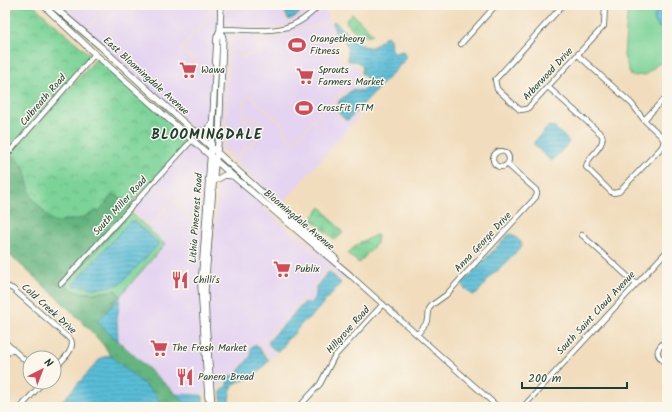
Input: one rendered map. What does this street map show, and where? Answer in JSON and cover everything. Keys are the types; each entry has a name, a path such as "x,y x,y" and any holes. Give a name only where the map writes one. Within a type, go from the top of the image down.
{"main road":[{"name":"East Bloomingdale Avenue","path":"43,5 95,54"},
{"name":"East Bloomingdale Avenue","path":"52,5 322,245 350,275"},
{"name":"Lithia Pinecrest Road","path":"211,407 205,290 219,136 222,38 220,30 221,5"},
{"name":"Lithia Pinecrest Road","path":"211,407 204,343 201,286 217,38 220,30"},
{"path":"95,54 101,47"},
{"name":"Bloomingdale Avenue","path":"95,54 233,176 350,275"},
{"path":"194,131 204,132 212,123"},
{"path":"214,181 225,175 233,176"}],"street":[{"path":"220,30 271,31 286,28 299,23 319,5"},
{"path":"461,44 496,5"},
{"name":"Arborwood Drive","path":"563,5 495,80 497,89 520,110 527,109 604,26 605,5"},
{"name":"Culbreath Road","path":"5,157 95,54"},
{"path":"548,87 602,135 602,143 587,162 586,167 613,193 621,191 664,143 664,141 661,136 644,120 632,104 578,55"},
{"path":"644,120 662,101 667,99"},
{"name":"South Miller Road","path":"61,284 192,140"},
{"name":"Anna George Drive","path":"417,335 428,321 429,309 432,305 446,295 536,197 536,190 507,164"},
{"path":"582,235 636,284"},
{"name":"South Saint Cloud Avenue","path":"523,407 667,251"},
{"name":"Bloomingdale Avenue","path":"350,275 498,407"},
{"name":"Cold Creek Drive","path":"5,285 13,289 71,340 73,343 72,348 62,360"},
{"name":"Hillgrove Road","path":"299,407 320,384 334,357 383,304"},
{"path":"667,339 658,349 657,353 658,357 667,365"},
{"path":"5,342 22,357"},
{"path":"5,356 12,348"},
{"path":"21,407 36,390"}],"shaded area":[{"path":"60,5 95,5 106,7 87,27"},
{"path":"110,5 210,5 209,16 180,49 206,73 213,74 210,125 207,129 196,131 85,31"},
{"path":"212,5 220,5 219,29 215,38 212,72 207,71 182,49 210,17"},
{"path":"223,5 275,5 284,13 286,20 289,21 292,21 302,13 304,8 301,5 316,6 298,21 286,26 272,29 222,28"},
{"path":"319,8 324,10 332,21 331,22 329,18 324,22 301,29 290,35 259,35 257,37 256,52 240,56 241,37 228,37 223,147 235,160 238,159 245,149 260,138 261,136 259,133 264,126 253,115 244,120 247,96 281,124 285,136 294,142 345,89 346,78 338,47 345,64 351,63 356,65 360,71 359,76 366,80 367,85 364,88 352,88 337,101 337,113 344,121 349,121 356,113 359,116 282,204 219,148 223,31 279,32 300,24"},
{"path":"329,20 344,79 343,89 293,141 287,135 282,123 251,96 246,95 243,103 243,123 252,116 263,127 257,133 260,137 244,148 236,159 225,147 230,37 240,38 239,58 258,53 259,37 290,36 301,30 325,23"},
{"path":"220,36 221,38 216,145 213,143"},
{"path":"190,144 208,160 203,227 173,200 149,227 133,212 132,209"},
{"path":"225,176 230,178 330,267 259,344 233,376 219,387 200,395 175,394 118,341 117,320 120,296 165,244 149,229 173,202 214,240 218,182"},
{"path":"298,233 348,275 342,281 332,270 328,271 331,266 296,235"},
{"path":"322,277 315,287 314,298 311,301 303,302 268,340 268,346 274,352 277,352 270,359 259,346"}],"green space":[{"path":"16,5 33,5 91,56 5,154 5,19"},
{"path":"628,5 667,5 667,63 664,61 645,75 631,76 624,56"},
{"path":"352,14 373,34 365,36 361,35 352,28 346,20"},
{"path":"98,57 189,140 132,203 115,195 111,196 100,210 78,219 55,222 49,218 31,196 24,167 11,154"},
{"path":"11,154 24,167 31,196 49,218 55,222 78,219 100,210 111,196 115,195 134,204 130,208 131,213 65,285 71,289 83,293 96,293 115,290 120,296 98,322 190,407 162,407 110,355 85,325 5,251 5,161"},
{"path":"321,207 343,233 335,240 311,219"},
{"path":"131,213 165,244 120,296 115,290 96,293 83,293 71,289 65,285"},
{"path":"376,235 378,236 377,243 359,263 349,255 349,252 359,243"}],"water":[{"path":"278,5 298,5 302,8 298,15 289,20 285,12"},
{"path":"660,5 667,5 667,28 658,27 654,21 655,14"},
{"path":"334,21 357,42 368,47 374,46 387,36 390,39 392,51 397,53 402,51 405,53 406,57 405,60 348,120 345,120 339,113 339,101 353,89 362,90 369,85 367,79 361,73 363,69 361,64 355,61 348,61 347,46 343,39 337,37 332,24"},
{"path":"549,126 554,127 569,141 553,160 550,160 534,145 534,142"},
{"path":"134,221 158,243 158,245 120,284 96,289 85,286 73,286 74,283 129,222"},
{"path":"512,234 521,242 522,246 499,270 493,273 477,294 473,295 463,287 463,283 508,235"},
{"path":"330,272 341,283 313,315 302,323 293,335 285,341 283,347 278,351 275,350 269,345 269,341 304,303 311,303 313,301 316,295 316,287 327,273"},
{"path":"120,296 117,320 118,341 97,322"},
{"path":"256,345 269,360 253,377 235,384 231,388 227,407 221,407 221,391 227,385 228,377 235,375 251,356 251,347"},
{"path":"110,355 155,394 163,407 57,407 101,358"},
{"path":"175,394 203,396 203,407 190,407"}],"place":[{"name":"Orangetheory Fitness","path":"297,45"},
{"name":"Wawa","path":"188,70"},
{"name":"Sprouts Farmers Market","path":"305,76"},
{"name":"CrossFit FTM","path":"304,108"},
{"name":"Publix","path":"282,269"},
{"name":"Chilli's","path":"180,280"},
{"name":"The Fresh Market","path":"159,348"},
{"name":"Panera Bread","path":"185,377"}],"district":[{"name":"BLOOMINGDALE","path":"207,135"}]}
